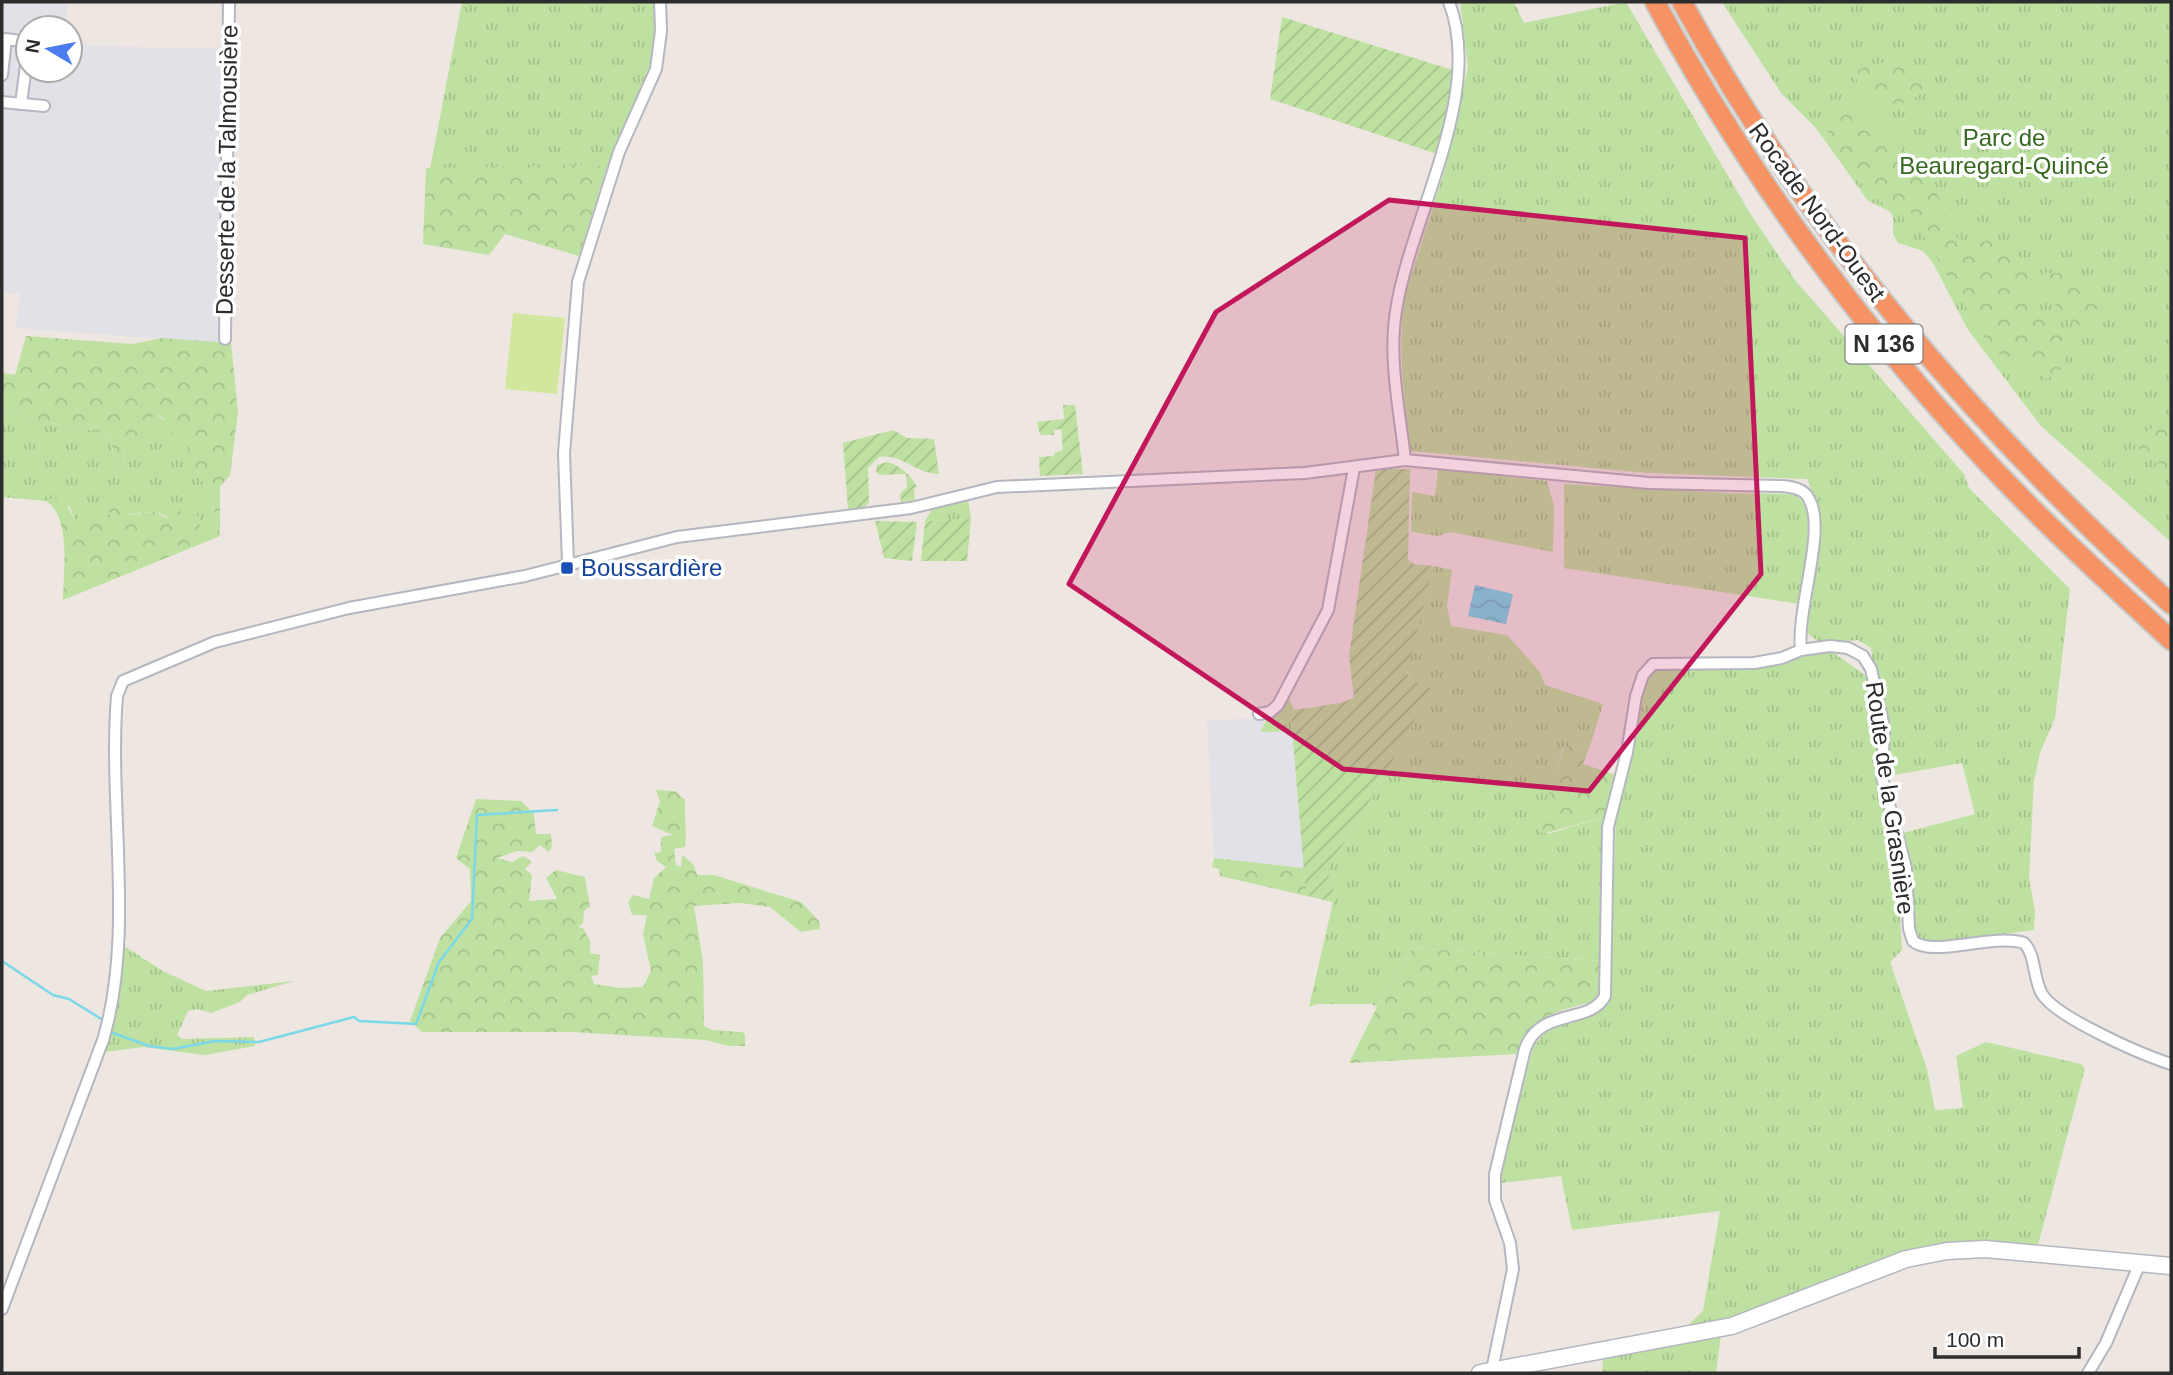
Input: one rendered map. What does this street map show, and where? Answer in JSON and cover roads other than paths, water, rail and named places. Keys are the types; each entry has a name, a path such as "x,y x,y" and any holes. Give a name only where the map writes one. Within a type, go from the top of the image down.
{"highway":[{"name":"Rocade Nord-Ouest","path":"1655,2 1718,114 1763,184 1871,328 2008,484 2171,640"},
{"name":"Rocade Nord-Ouest","path":"1682,2 1735,94 1791,180 1921,350 2025,466 2171,604"}],"street":[{"name":"Desserte de la Talmousière","path":"225,339 229,2"},
{"path":"568,563 564,453 578,282 619,152 656,69 661,31 660,2"},
{"path":"1405,460 1395,363 1395,315 1437,170 1459,72 1460,37 1450,2"},
{"path":"2,75 6,39 14,40"},
{"path":"21,104 24,84"},
{"path":"2,102 44,106"},
{"path":"2,1309 103,1040 112,1006 117,944 116,708 123,681 181,654 242,634 349,608 525,576 677,537 911,508 997,487 1354,468 1405,460 1649,483 1781,486 1800,490 1811,501 1814,527 1799,627 1801,650 1782,658 1754,663 1662,661 1649,666 1636,696 1627,752 1608,827 1605,996 1592,1009 1538,1028 1525,1049 1495,1174 1495,1200 1510,1243 1513,1269 1486,1372 1732,1326 1886,1266 1939,1252 1984,1249 2171,1266"},
{"path":"1259,714 1273,711 1278,705 1324,619 1332,591 1354,468"},
{"name":"Route de la Grasnière","path":"1801,650 1847,648 1863,656 1871,669 1884,727 1882,777 1906,868 1909,929 1913,941 1930,948 1981,940 2024,943 2029,949 2040,991 2048,1001 2106,1036 2171,1064"},
{"path":"2088,1373 2106,1343 2140,1263"}],"water":[{"path":"1475,585 1513,594 1506,624 1468,616"}],"waterway":[{"path":"113,1033 149,1046 173,1049 215,1041 259,1042 354,1017 359,1021 416,1024 439,962 472,919 477,815 557,810"},
{"path":"2,961 53,995 69,999 103,1020"}],"place":[{"name":"Boussardière","path":"567,568"}],"park label":[{"name":"Parc de Beauregard-Quincé","path":"2004,152"}]}
